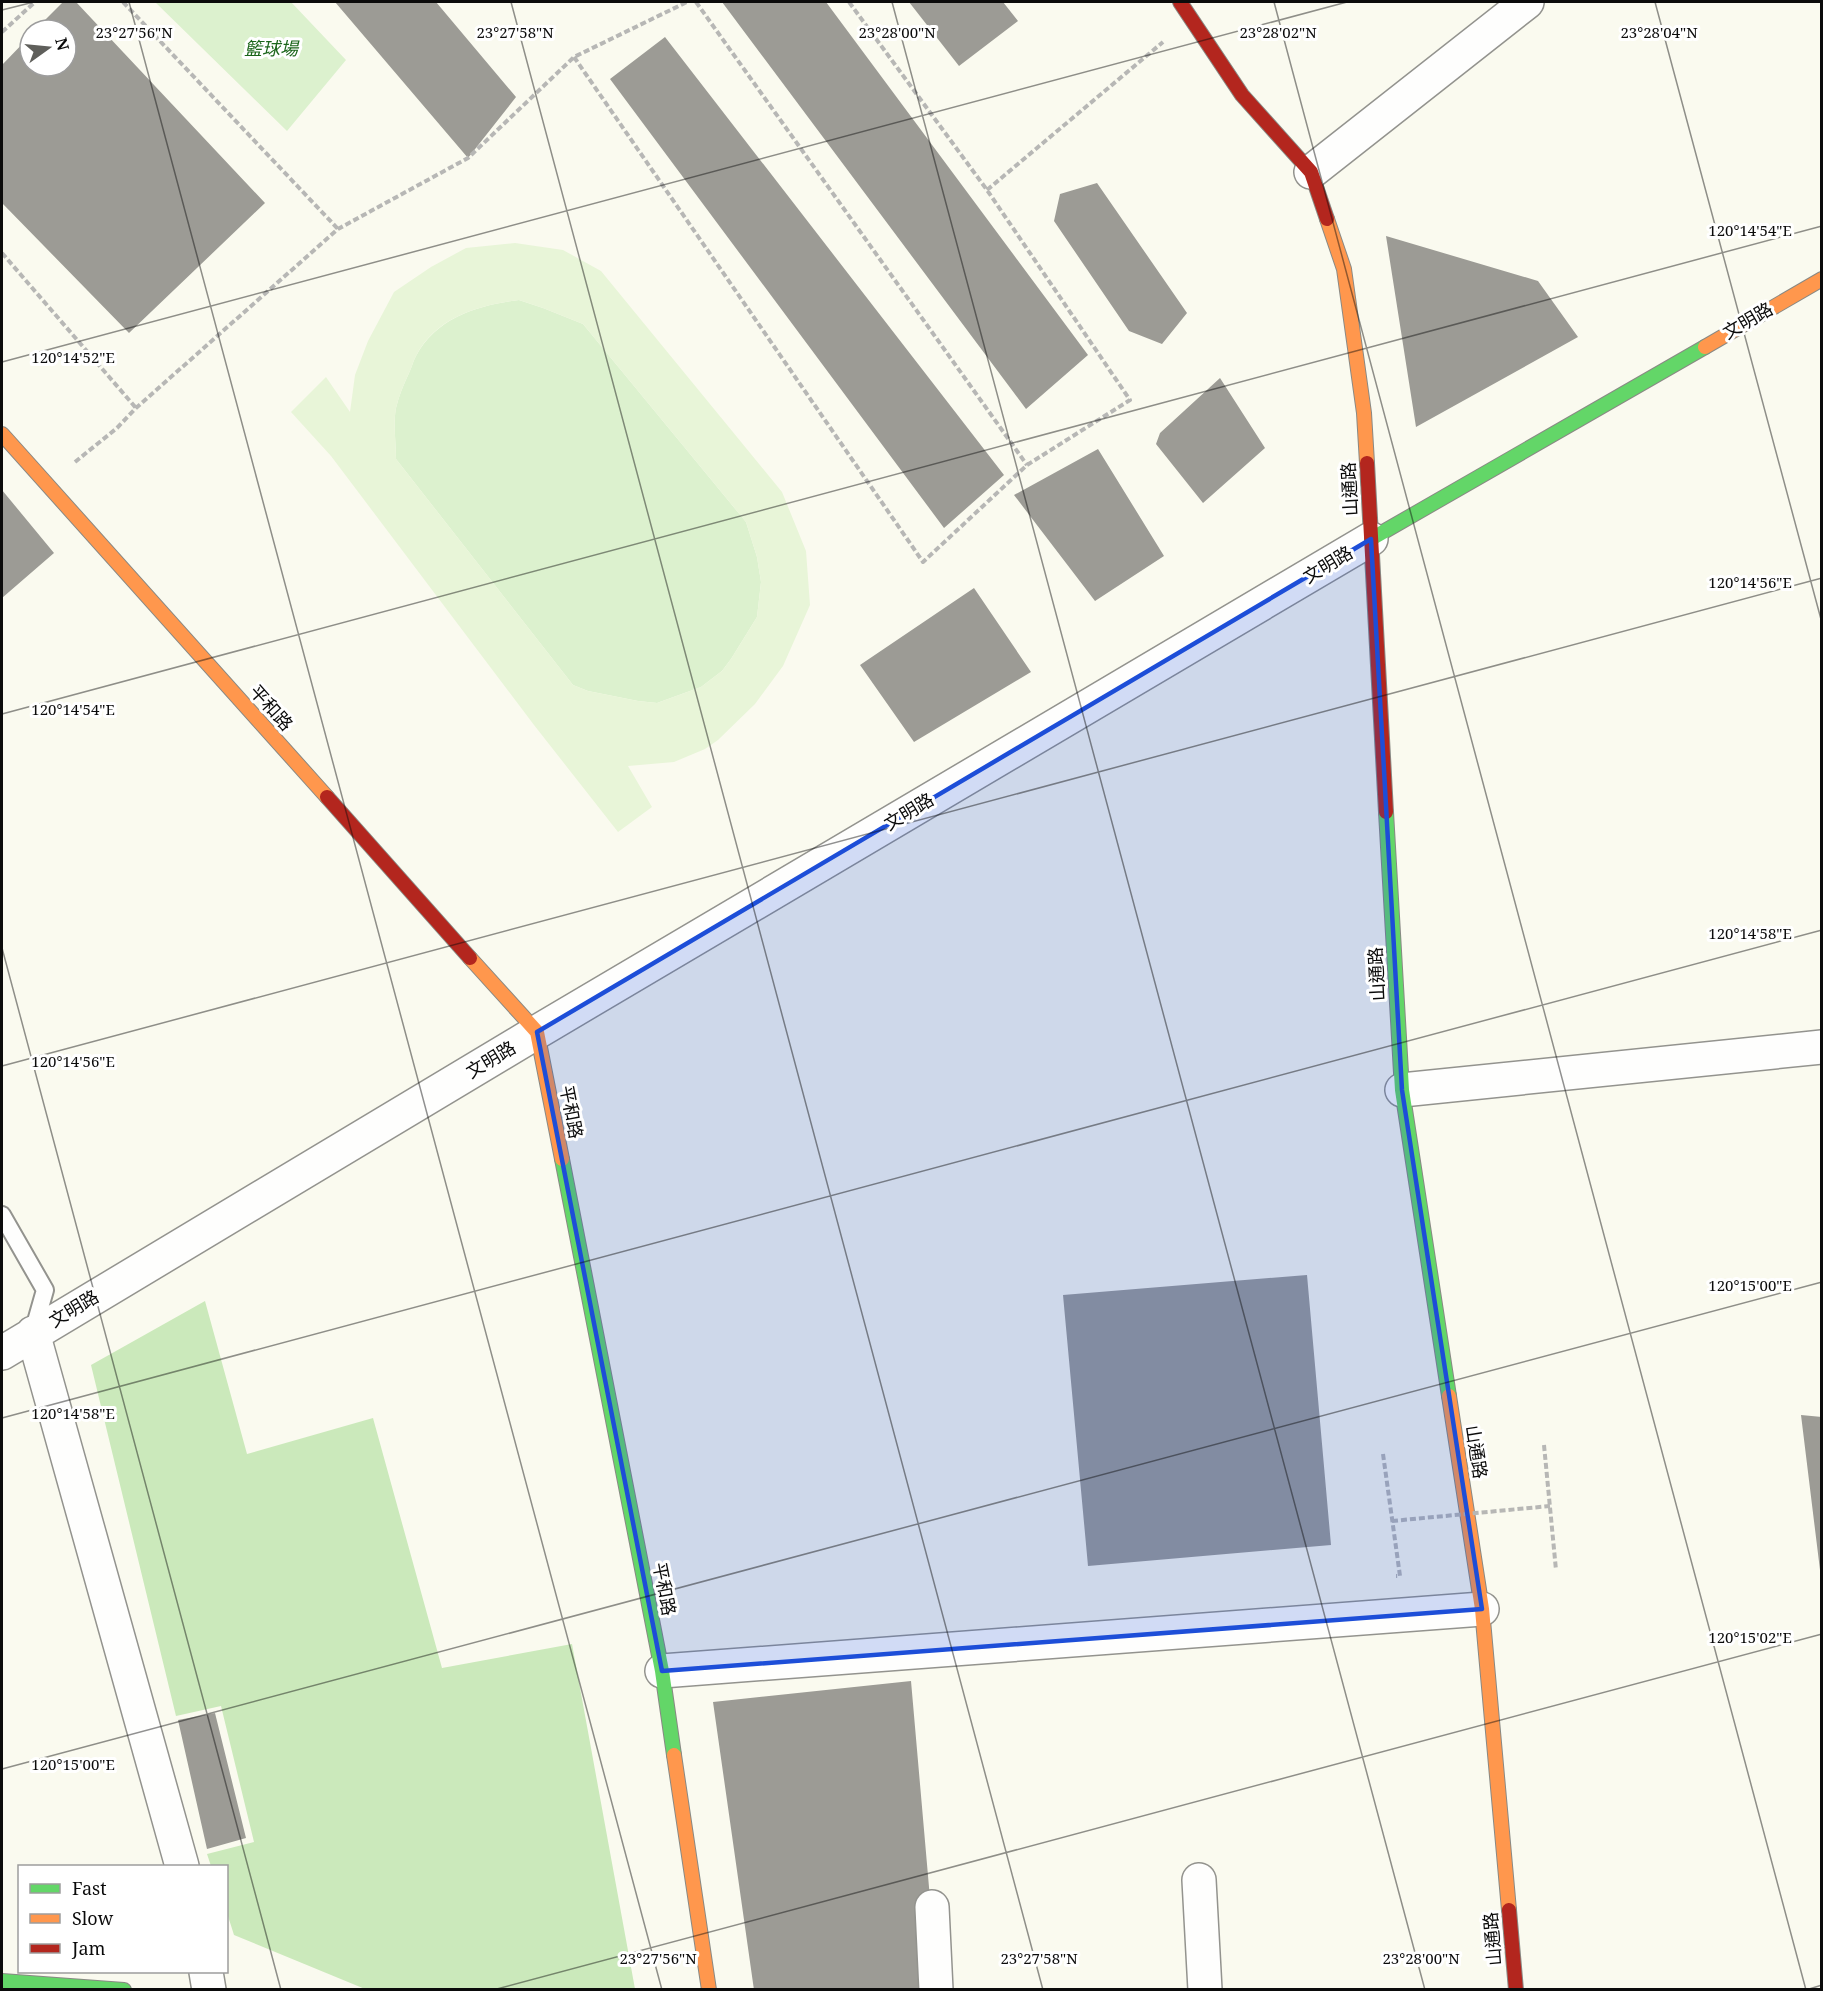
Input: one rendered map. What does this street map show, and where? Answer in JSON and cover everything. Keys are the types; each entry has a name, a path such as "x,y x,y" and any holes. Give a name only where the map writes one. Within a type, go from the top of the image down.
{"street":[{"name":"山通路","path":"1180,2 1242,95 1311,172 1344,268 1364,413 1402,1090 1482,1609 1516,1989"},
{"path":"1311,172 1527,2"},
{"name":"文明路","path":"2,1353 537,1032 1371,539 1821,279"},
{"name":"平和路","path":"2,434 537,1032 662,1671 709,1989"},
{"path":"1402,1090 1821,1047"},
{"path":"33,1333 182,1865"},
{"path":"662,1671 1482,1609"},
{"path":"1199,1880 1205,1989"},
{"path":"932,1907 936,1989"},
{"path":"206,1973 209,1989"},
{"path":"2,1981 124,1989"}],"lane":[{"path":"2,1215 45,1290 33,1333"}],"path":[{"path":"2,32 35,2"},
{"path":"123,2 338,229"},
{"path":"47,485 117,428 136,408 338,229 468,158 574,57 687,2"},
{"path":"696,2 1027,465"},
{"path":"574,57 923,562 1027,465 1130,400 987,190 849,2"},
{"path":"987,190 1191,16"},
{"path":"2,253 136,408"},
{"path":"1544,1445 1556,1570"},
{"path":"1383,1454 1400,1576"},
{"path":"1392,1521 1550,1506"}],"highlighted area":[{"path":"1371,539 1402,1090 1482,1609 662,1671 537,1032"}],"green space":[{"name":"籃球場","path":"155,2 291,2 346,60 287,131"},
{"path":"515,243 563,250 601,271 782,492 806,551 810,605 783,666 755,704 718,740 705,749 674,762 628,766 652,807 618,832 534,725 331,456 291,412 326,377 350,412 355,375 368,341 394,292 431,267 466,248","holes":["519,300 583,324 746,522 757,557 761,582 757,617 731,659 722,671 701,687 657,703 588,691 573,685 396,459 396,408 416,356 435,332 460,315 489,305"]},
{"path":"519,300 583,324 746,522 757,557 761,582 757,617 722,671 701,687 657,703 588,691 573,685 396,459 396,408 414,360 425,343 447,322 460,315 489,305"},
{"path":"205,1301 247,1454 373,1418 442,1668 572,1644 635,1989 365,1989 234,1935 228,1916 228,1865 211,1865 207,1854 254,1842 221,1706 176,1716 91,1365"}],"building":[{"path":"63,2 76,2 265,203 129,333 2,203 2,65 18,48 18,78 78,78 78,18 47,18"},
{"path":"335,2 436,2 516,97 468,158"},
{"path":"722,2 826,2 1088,355 1026,409"},
{"path":"909,2 1003,2 1018,21 959,66"},
{"path":"665,37 1004,475 944,528 610,79"},
{"path":"1097,183 1187,313 1162,344 1129,331 1054,221 1060,194"},
{"path":"1386,236 1538,281 1578,337 1416,427"},
{"path":"1220,378 1265,448 1203,503 1156,444 1160,433"},
{"path":"1098,449 1164,556 1095,601 1014,495"},
{"path":"2,490 54,553 2,598"},
{"path":"974,588 1031,672 914,742 860,665"},
{"path":"1307,1275 1331,1545 1088,1566 1063,1295"},
{"path":"1801,1415 1822,1417 1822,1570 1820,1570"},
{"path":"911,1681 938,1990 754,1990 713,1702"},
{"path":"215,1713 246,1838 207,1849 178,1720"}],"traffic: fast":[{"path":"1371,539 1705,347"},
{"path":"1386,812 1402,1090 1449,1396"},
{"path":"562,1159 662,1671 674,1755"},
{"path":"2,1981 124,1990"}],"traffic: slow":[{"path":"1327,219 1344,269 1364,413 1367,463"},
{"path":"1705,347 1822,279"},
{"path":"2,434 327,797"},
{"path":"470,958 537,1032 562,1159"},
{"path":"1449,1396 1482,1609 1509,1910"},
{"path":"674,1755 709,1990"}],"traffic: jam":[{"path":"1180,2 1242,95 1311,172 1327,219"},
{"path":"1367,463 1386,812"},
{"path":"327,797 470,958"},
{"path":"1509,1910 1516,1990"}]}
